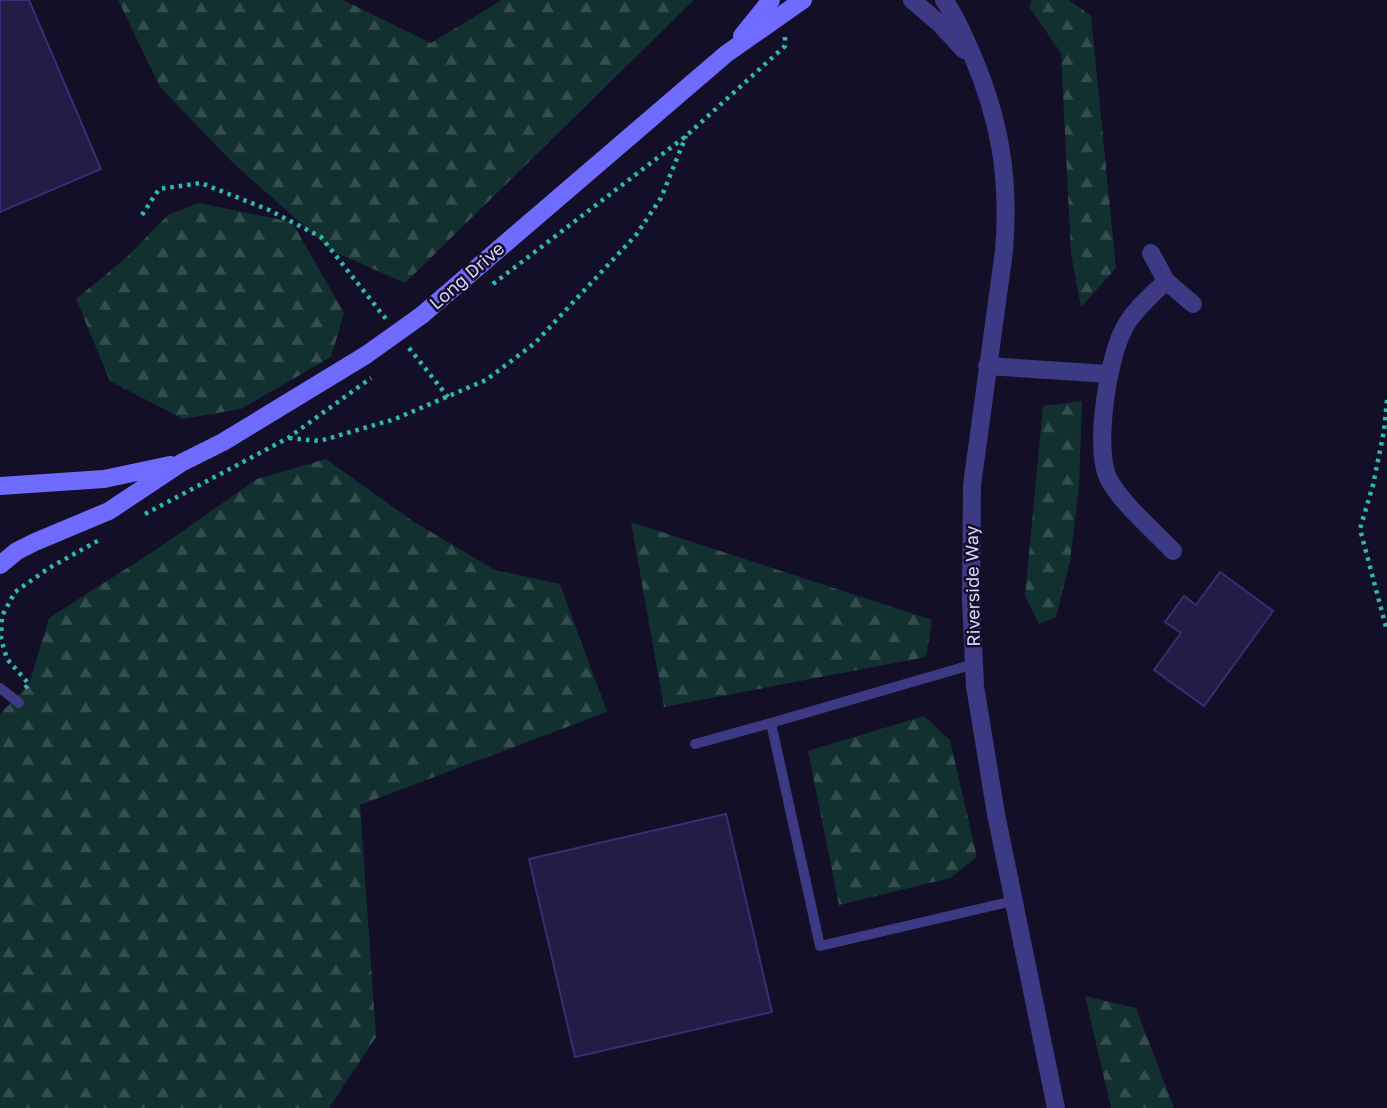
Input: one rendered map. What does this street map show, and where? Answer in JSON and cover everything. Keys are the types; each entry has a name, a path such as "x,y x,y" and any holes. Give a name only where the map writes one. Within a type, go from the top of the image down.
{"main road":[{"name":"Long Drive","path":"726,54 771,0"},
{"name":"Long Drive","path":"0,565 17,551 35,542 109,511 181,463 223,442 366,355 422,315 726,54 803,0"},
{"name":"Long Drive","path":"0,486 104,479 181,463"}],"street":[{"name":"Riverside Way","path":"912,0 940,24 976,64"},
{"name":"Riverside Way","path":"944,0 953,13 986,87 999,132 1007,190 1004,251 972,485 971,600 975,685 996,814 1056,1108"},
{"path":"1151,253 1166,281 1193,304"},
{"path":"1166,281 1140,306 1116,345 1109,374 1102,453 1108,477 1120,495 1173,551"},
{"path":"987,366 1109,374"}],"lane":[{"path":"695,744 974,664"},
{"path":"0,688 17,701"},
{"path":"771,723 820,946 1013,901"}],"path":[{"path":"488,288 686,136 785,46 784,25"},
{"path":"288,438 320,441 395,419 486,380 535,343 636,235 661,198 686,136"},
{"path":"142,215 159,188 201,183 269,210 321,237 390,324"},
{"path":"406,344 448,397"},
{"path":"141,516 288,438 378,373"},
{"path":"1387,400 1373,485 1360,529 1387,631"},
{"path":"17,701 29,684 7,659 1,639 2,616 15,592 48,568 108,535"}],"green space":[{"path":"118,0 343,0 431,43 502,0 694,0 405,283 332,251 230,160 160,87"},
{"path":"1032,0 1069,0 1091,16 1116,268 1081,307 1071,254 1061,53 1029,7"},
{"path":"199,203 292,222 344,313 331,357 241,409 183,419 110,381 76,299 128,256 168,215"},
{"path":"1082,401 1079,486 1070,561 1056,617 1039,624 1025,596 1043,406"},
{"path":"326,459 414,522 495,570 560,584 607,712 360,805 376,1037 329,1108 0,1108 0,714 29,684 49,618 157,549 257,479"},
{"path":"631,522 932,620 926,657 664,707"},
{"path":"924,716 950,740 977,857 950,878 839,905 808,751"},
{"path":"1085,996 1136,1008 1174,1108 1111,1108"}],"building":[{"path":"29,0 101,169 0,212 0,1"},
{"path":"1220,572 1273,611 1204,706 1154,670 1181,633 1165,622 1184,596 1196,605"},
{"path":"726,814 772,1012 575,1057 529,859"}]}
